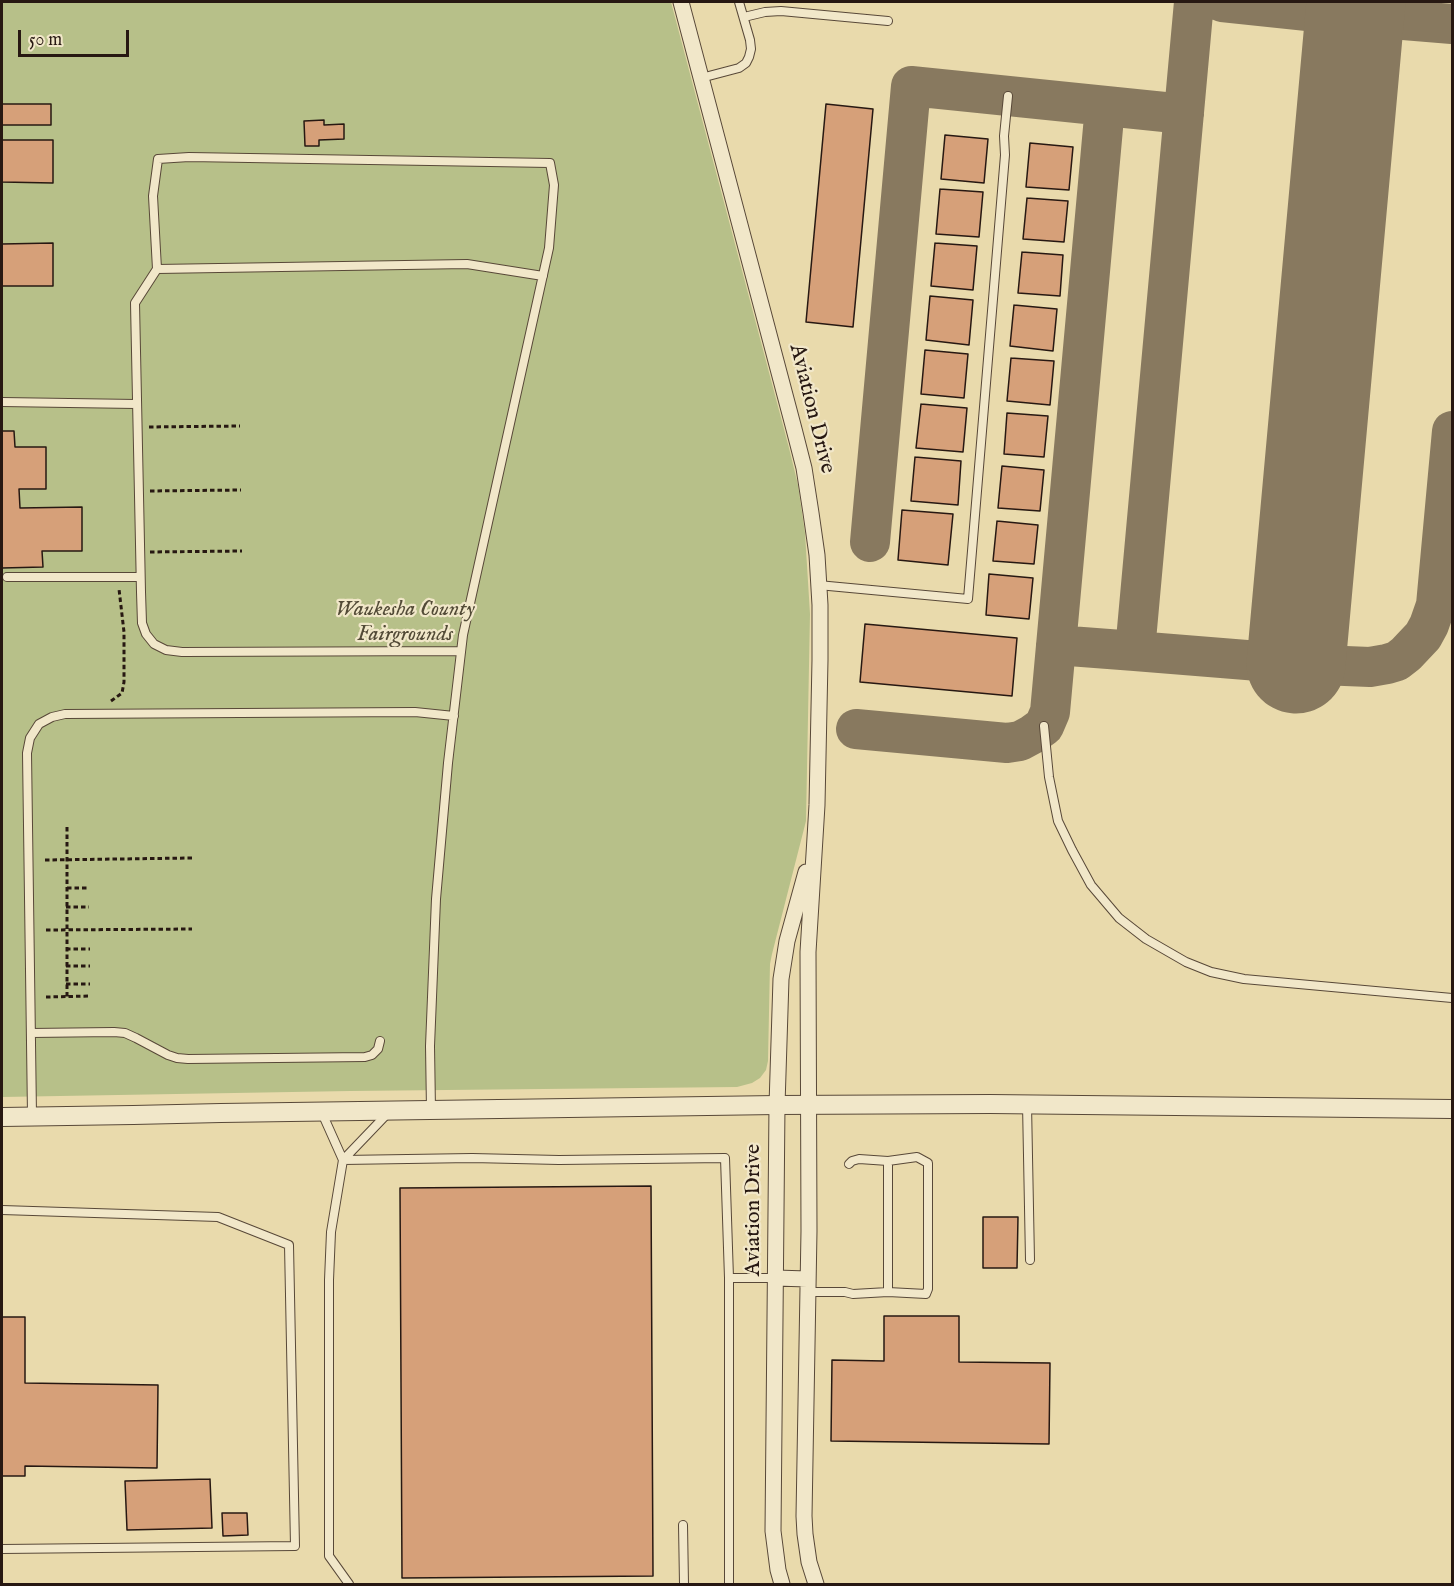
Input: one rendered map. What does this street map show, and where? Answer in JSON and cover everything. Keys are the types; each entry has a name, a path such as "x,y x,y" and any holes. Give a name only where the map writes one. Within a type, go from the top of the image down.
{"street":[{"name":"Aviation Drive","path":"681,2 804,468 812,513 819,585 820,660 815,838 808,952 804,1525 809,1562 816,1584"},
{"name":"Aviation Drive","path":"782,1584 773,1531 777,1105 781,979 783,960 815,838"},
{"path":"2,1117 777,1105 1027,1104 1452,1109"},
{"path":"776,1278 807,1286"}],"lane":[{"path":"701,78 739,68 746,63 751,49 740,2"},
{"path":"744,17 781,11 888,21"},
{"path":"819,585 968,599 1008,96"},
{"path":"431,1110 430,1046 436,899 461,651 549,248 554,185 549,163 189,157 158,159 153,196 157,269 135,303 140,577 142,623 146,634 154,644 166,650 182,652 461,651"},
{"path":"157,269 467,264 543,276"},
{"path":"2,402 136,404"},
{"path":"7,577 140,577"},
{"path":"32,1117 27,753 30,738 39,724 52,717 66,714 415,712 454,716"},
{"path":"1044,726 1049,777 1058,821 1091,885 1119,918 1146,939 1186,962 1211,972 1244,980 1452,998"},
{"path":"31,1033 125,1033 168,1055 188,1059 365,1057 372,1055 378,1049 380,1041"},
{"path":"1027,1104 1030,1260"},
{"path":"343,1160 391,1110"},
{"path":"321,1111 343,1160 331,1232 329,1280 329,1556 349,1584"},
{"path":"807,1286 853,1294 888,1292 926,1294 928,1289 928,1163 917,1157 888,1161 859,1159 849,1164"},
{"path":"343,1160 725,1158 729,1278 729,1584"},
{"path":"888,1161 888,1292"},
{"path":"2,1210 218,1217 289,1245 295,1546 2,1549"},
{"path":"729,1278 776,1278"},
{"path":"683,1525 684,1584"}],"path":[{"path":"149,427 240,426"},
{"path":"150,491 241,490"},
{"path":"150,552 242,551"},
{"path":"111,701 122,693 124,682 124,632 119,589"},
{"path":"67,827 67,997"},
{"path":"45,860 192,858"},
{"path":"67,888 89,888"},
{"path":"66,907 89,907"},
{"path":"46,930 192,929"},
{"path":"66,949 90,948"},
{"path":"66,966 90,966"},
{"path":"66,984 90,984"},
{"path":"46,997 90,996"}],"green space":[{"name":"Waukesha County Fairgrounds","path":"2,2 671,2 789,448 798,485 805,533 810,614 806,821 770,964 768,1061 766,1070 760,1078 737,1087 2,1097"}],"building":[{"path":"2,104 51,104 51,125 2,125"},
{"path":"826,104 873,109 853,327 806,322"},
{"path":"324,120 324,125 344,124 344,139 319,140 319,146 305,146 304,121"},
{"path":"945,135 988,139 984,183 941,179"},
{"path":"2,140 53,140 53,183 2,182"},
{"path":"1030,143 1073,147 1069,190 1026,187"},
{"path":"940,189 983,192 979,237 936,234"},
{"path":"1027,198 1068,201 1064,242 1023,239"},
{"path":"53,243 53,286 2,286 2,244"},
{"path":"935,243 977,246 973,290 931,286"},
{"path":"1022,252 1063,255 1060,296 1018,293"},
{"path":"930,296 973,300 969,345 926,340"},
{"path":"1014,305 1057,309 1053,351 1010,346"},
{"path":"925,350 968,354 964,398 921,394"},
{"path":"1011,358 1054,361 1050,405 1007,401"},
{"path":"921,404 967,408 963,452 916,448"},
{"path":"1007,413 1048,416 1044,457 1004,454"},
{"path":"2,431 14,431 15,447 46,447 46,489 19,489 20,508 82,507 82,551 42,551 43,567 2,568"},
{"path":"915,457 961,461 958,505 911,501"},
{"path":"1002,466 1044,470 1040,511 998,508"},
{"path":"902,510 953,514 948,565 898,560"},
{"path":"997,521 1038,525 1034,564 993,561"},
{"path":"989,574 1033,578 1029,619 986,615"},
{"path":"865,624 1017,638 1012,696 860,682"},
{"path":"651,1186 653,1576 402,1578 400,1188"},
{"path":"983,1217 1018,1217 1017,1268 983,1268"},
{"path":"884,1316 959,1316 959,1362 1050,1363 1049,1444 831,1441 832,1360 884,1361"},
{"path":"2,1317 25,1317 25,1383 158,1385 157,1468 25,1466 25,1476 2,1476"},
{"path":"210,1479 212,1528 127,1530 125,1481"},
{"path":"222,1513 247,1513 248,1535 223,1536"}],"taxiway":[{"path":"1194,2 1135,651 1296,664 1370,667 1397,661 1423,636 1436,605 1452,431"},
{"path":"1222,2 1452,24"},
{"path":"870,542 911,86 1184,114"},
{"path":"856,729 1007,743 1020,741 1033,734 1044,726 1050,712 1105,106"},
{"path":"1056,645 1135,651"}],"runway":[{"path":"1296,664 1356,2"}]}
